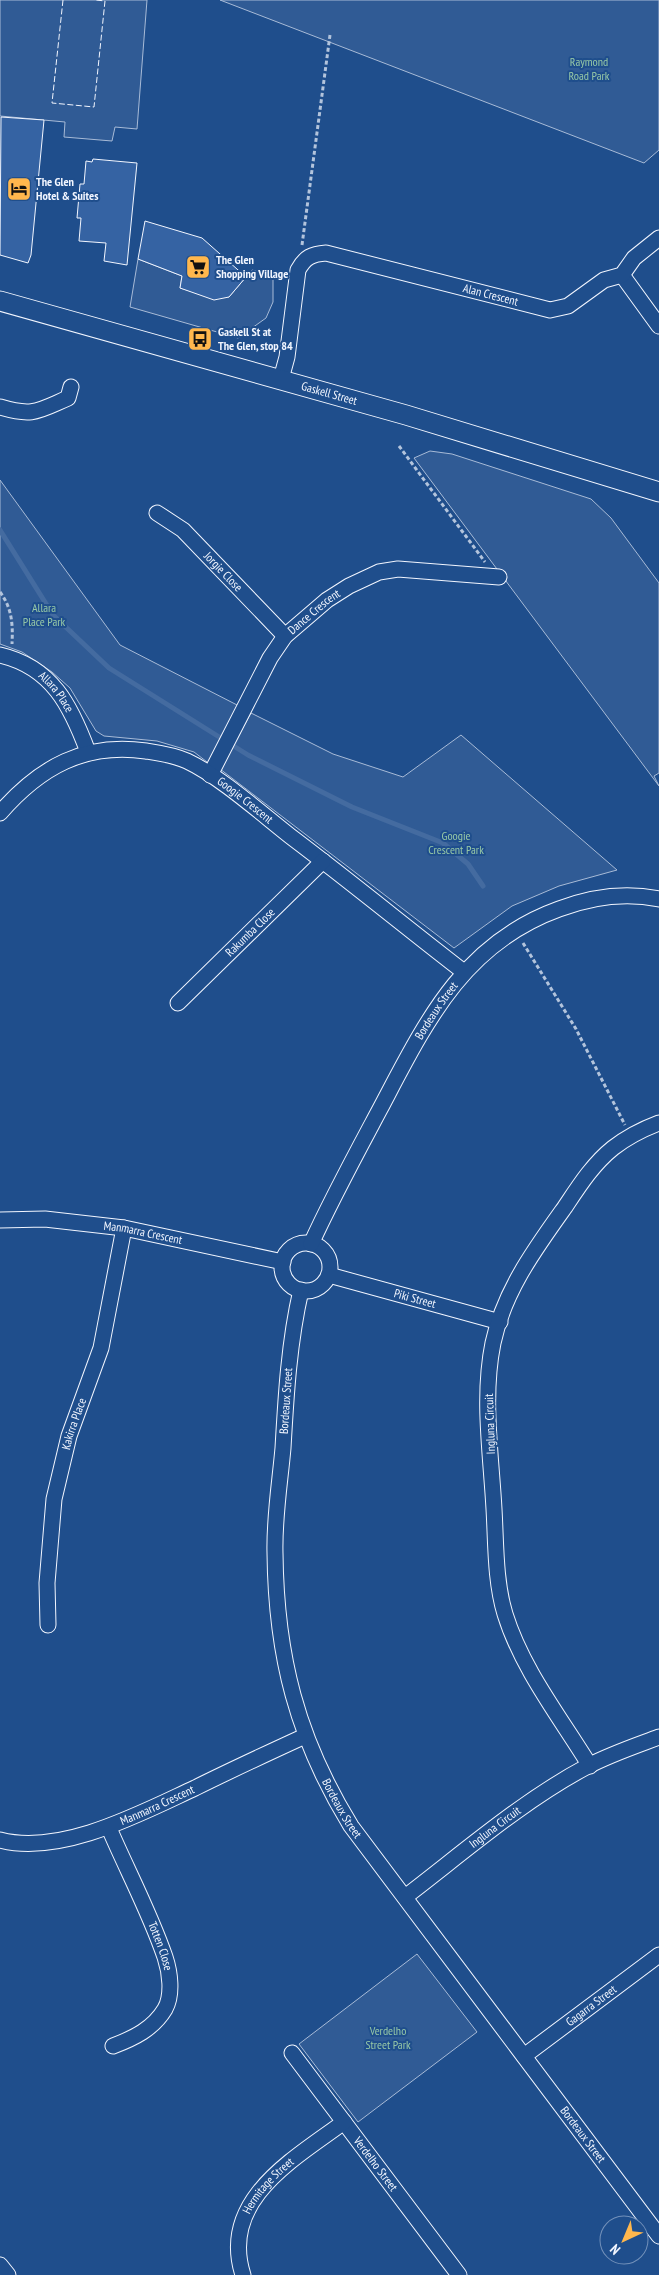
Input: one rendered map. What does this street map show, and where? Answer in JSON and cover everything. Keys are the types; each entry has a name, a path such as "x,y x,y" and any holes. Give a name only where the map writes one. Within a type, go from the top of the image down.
{"street":[{"path":"659,238 634,258 622,275 659,326"},
{"name":"Alan Crescent","path":"302,262 312,254 326,253 550,310 568,306 604,280 622,275"},
{"path":"281,379 286,357 294,290 298,270 302,262"},
{"name":"Gaskell Street","path":"0,301 281,379 659,492"},
{"path":"0,407 21,414 34,413 68,398 71,387"},
{"name":"Jorgie Close","path":"156,513 183,530 285,636"},
{"name":"Dance Crescent","path":"210,776 270,658 285,636 327,600 349,586 379,572 398,569 499,576"},
{"name":"Allara Place","path":"0,655 17,659 41,674 61,694 75,718 88,752"},
{"name":"Googie Crescent","path":"0,812 16,794 38,776 64,761 88,752 132,749 162,753 186,761 210,776 323,861 464,972"},
{"name":"Rakumba Close","path":"178,1002 323,861"},
{"name":"Bordeaux Street","path":"311,1244 331,1202 422,1030 444,995 464,972 492,945 515,929 548,913 578,902 611,896 643,896 659,899"},
{"name":"Ingluna Circuit","path":"590,1766 526,1662 504,1612 498,1580 488,1404 493,1343 507,1301 523,1266 593,1167 612,1149 631,1136 659,1123"},
{"name":"Manmarra Crescent","path":"0,1220 45,1218 124,1228 283,1262"},
{"name":"Kakirra Place","path":"48,1625 48,1583 54,1499 68,1436 101,1348 124,1228"},
{"path":"311,1244 325,1252 329,1259 328,1275 325,1282 314,1290 294,1288 284,1277 283,1262 296,1246 311,1244"},
{"name":"Piki Street","path":"328,1275 500,1322"},
{"name":"Bordeaux Street","path":"301,1290 291,1332 275,1551 282,1643 290,1685 305,1736 327,1787 351,1826 659,2236"},
{"name":"Manmarra Crescent","path":"0,1840 9,1842 41,1842 109,1828 305,1736"},
{"name":"Ingluna Circuit","path":"405,1897 530,1802 590,1766 659,1737"},
{"name":"Totten Close","path":"109,1828 166,1958 170,1984 166,2008 153,2025 136,2037 113,2046"},
{"name":"Gagarra Street","path":"524,2056 659,1955"},
{"name":"Verdelho Street","path":"292,2053 459,2275"},
{"name":"Hermitage Street","path":"243,2275 240,2265 239,2238 244,2218 256,2194 277,2172 344,2122"}],"path":[{"path":"302,262 302,235 330,35"},
{"path":"398,446 482,559 499,576"},
{"path":"0,592 8,602 12,622 12,648 17,659"},
{"path":"515,929 576,1030 631,1136"}],"shaded area":[{"path":"0,0 147,0 137,129 115,127 112,141 64,137 65,122 0,116"},
{"name":"Raymond Road Park","path":"220,0 659,0 659,150 644,163"},
{"path":"138,259 182,276 180,288 210,297 229,297 252,270 273,276 273,302 266,318 238,338 130,307"},
{"path":"430,451 452,454 591,499 611,518 659,583 659,773 654,776 659,786 414,458"},
{"name":"Allara Place Park","path":"0,480 120,645 239,706 211,765 194,752 157,741 104,736 96,731 70,688 52,672 22,652 0,644"},
{"name":"Googie Crescent Park","path":"251,713 333,754 403,777 461,735 617,870 559,886 512,906 454,948 220,769"},
{"name":"Verdelho Street Park","path":"417,1954 477,2032 358,2122 299,2044"}],"building":[{"name":"The Glen Hotel & Suites","path":"1,117 44,120 31,255 28,263 0,255"},
{"path":"93,159 137,163 127,265 104,261 106,243 79,241 81,218 77,218 80,184 84,184 86,161 92,162"},
{"name":"The Glen Shopping Village","path":"145,221 202,238 246,277 229,297 214,300 180,288 182,276 138,259"}],"waterway":[{"path":"0,530 53,615 109,668 248,755 352,807 443,843 468,864 483,886"}],"fence":[{"path":"63,0 52,103 94,107 105,1 96,0"}],"place":[{"name":"The Glen Hotel & Suites","path":"19,189"},
{"name":"The Glen Shopping Village","path":"198,267"},
{"name":"Gaskell St at The Glen, stop 84","path":"200,339"}]}
